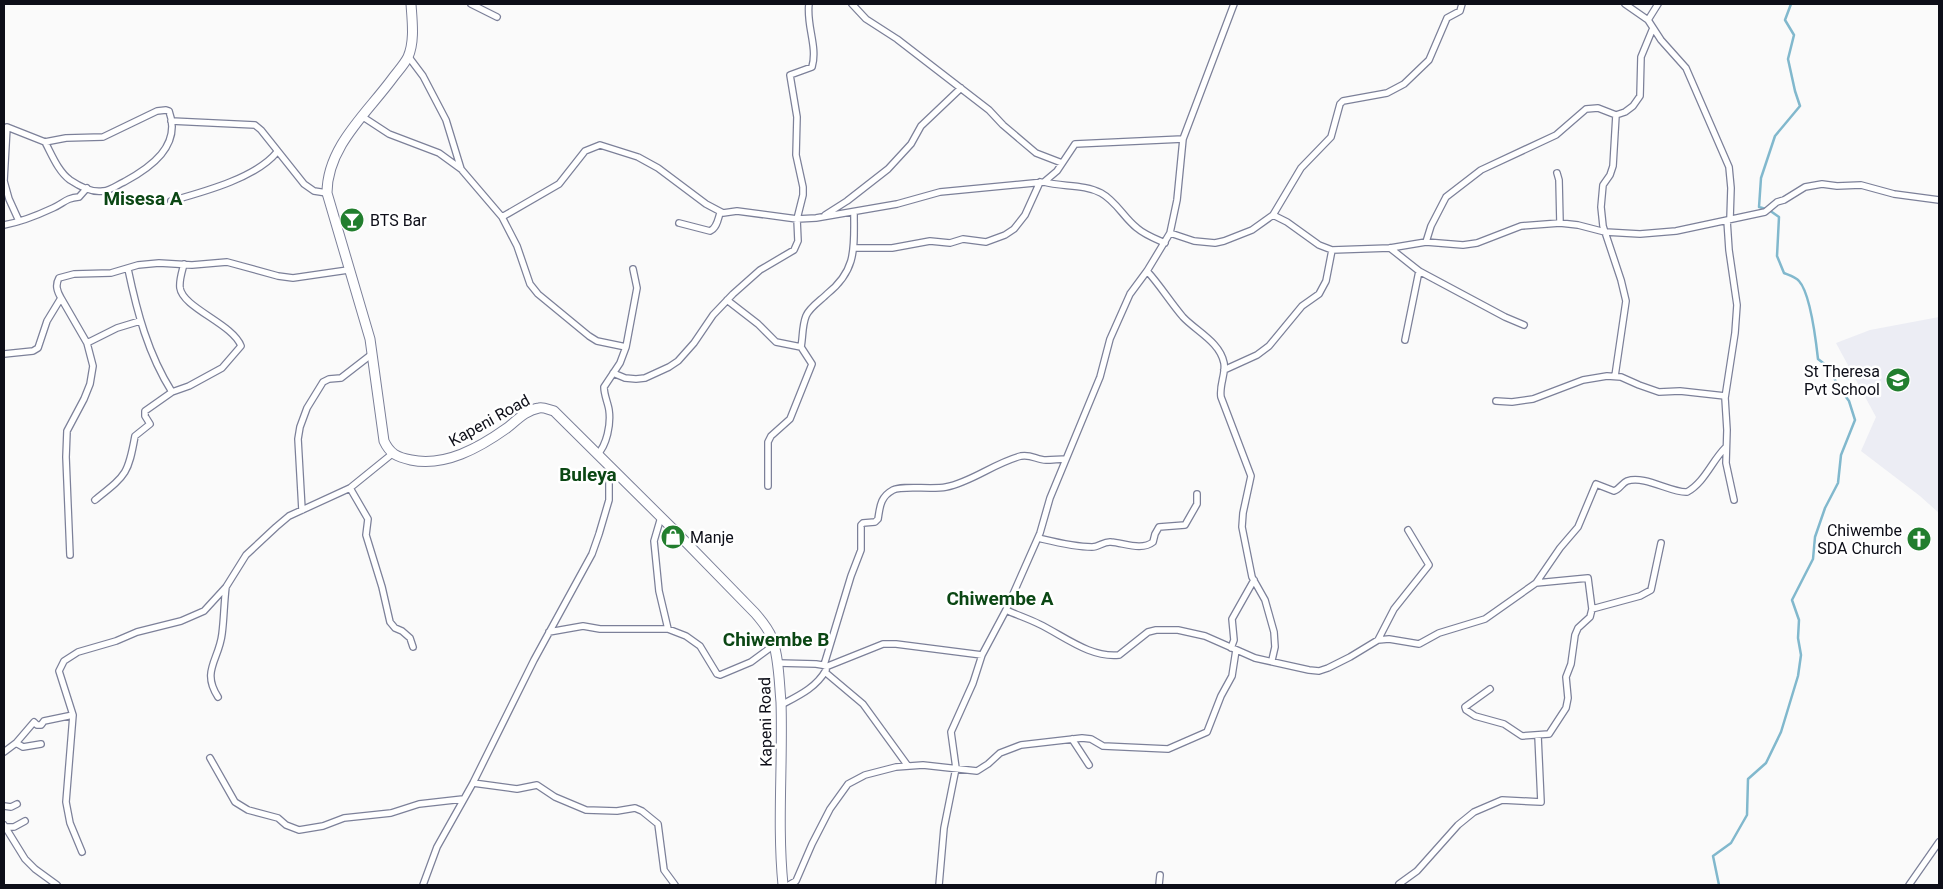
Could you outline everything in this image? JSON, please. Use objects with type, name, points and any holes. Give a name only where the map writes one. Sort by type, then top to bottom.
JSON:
[{"type":"main road","points":[[392,454],[384,441],[370,339],[326,193],[332,162],[408,56],[412,35],[411,4]]},
{"type":"main road","name":"Kapeni Road","points":[[392,454],[426,462],[452,458],[494,437],[530,412],[541,408],[554,411],[755,613],[766,626],[774,645],[778,663],[781,705],[780,832],[783,885]]},
{"type":"street","points":[[471,4],[496,17]]},
{"type":"street","points":[[613,373],[625,378],[644,378],[678,361],[713,315],[727,300],[760,270],[794,250],[798,242],[797,219],[803,187],[796,155],[797,117],[790,74],[812,67],[814,63],[813,43],[808,22],[809,4]]},
{"type":"street","points":[[852,4],[866,18],[897,39],[989,110],[1003,125],[1036,153],[1062,163]]},
{"type":"street","points":[[939,885],[944,828],[956,768],[952,732],[973,683],[982,655],[1006,610],[1038,538],[1066,458],[1100,377],[1114,330],[1130,294],[1147,271],[1170,232],[1177,200],[1183,139],[1234,4]]},
{"type":"street","points":[[1170,232],[1194,241],[1215,243],[1252,230],[1273,215],[1301,168],[1332,137],[1340,104],[1343,101],[1387,93],[1404,84],[1429,60],[1447,18],[1460,10],[1462,4]]},
{"type":"street","points":[[1625,4],[1648,20],[1662,42],[1684,65],[1729,167],[1731,184],[1728,220],[1737,312],[1725,396],[1727,430],[1725,448],[1726,467],[1734,500]]},
{"type":"street","points":[[1648,20],[1658,4]]},
{"type":"street","points":[[1426,242],[1431,226],[1446,197],[1480,170],[1556,135],[1586,109],[1598,108],[1616,115],[1627,112],[1639,97],[1641,57],[1654,28]]},
{"type":"street","points":[[408,56],[423,76],[446,120],[461,169]]},
{"type":"street","points":[[816,218],[847,201],[888,169],[911,144],[921,126],[961,88]]},
{"type":"street","points":[[19,221],[9,199],[4,181],[6,129],[8,127],[44,142],[66,138],[103,137],[162,110],[169,111],[171,134],[162,155],[155,162],[132,177],[108,190],[97,191],[70,180],[61,172],[44,142]]},
{"type":"street","points":[[1615,376],[1626,301],[1622,280],[1605,232],[1601,207],[1602,188],[1613,166],[1616,115]]},
{"type":"street","points":[[363,117],[389,134],[438,153],[461,169],[502,217],[517,246],[530,284],[538,294],[589,336],[597,340],[626,347]]},
{"type":"street","points":[[171,121],[254,125],[262,130],[310,189],[326,193]]},
{"type":"street","points":[[854,248],[886,248],[930,242],[950,243],[963,239],[986,242],[1005,235],[1014,228],[1025,215],[1042,182],[1052,177],[1073,145],[1078,143],[1183,139]]},
{"type":"street","points":[[502,217],[559,184],[585,151],[600,145],[632,155],[658,168],[720,212],[757,213],[797,219],[816,218],[897,204],[940,192],[1042,182],[1094,190],[1102,193],[1137,228],[1165,243]]},
{"type":"street","points":[[171,201],[203,193],[242,176],[270,160],[278,152]]},
{"type":"street","points":[[1557,174],[1559,180],[1560,223]]},
{"type":"street","points":[[1273,215],[1287,222],[1319,245],[1332,250],[1390,248],[1426,242],[1477,243],[1521,226],[1560,223],[1578,225],[1605,232],[1654,234],[1765,212],[1777,202],[1784,200],[1807,186],[1822,184],[1837,186],[1861,184],[1894,194],[1939,200]]},
{"type":"street","points":[[4,225],[56,207],[68,199],[79,197],[87,188]]},
{"type":"street","points":[[679,223],[710,231],[714,229],[720,212]]},
{"type":"street","points":[[768,486],[768,442],[771,436],[790,419],[811,369],[811,362],[801,347],[806,314],[836,287],[846,275],[852,263],[854,212]]},
{"type":"street","points":[[1390,248],[1419,271],[1524,325]]},
{"type":"street","points":[[1224,370],[1257,355],[1269,346],[1302,306],[1319,294],[1326,281],[1332,250]]},
{"type":"street","points":[[70,555],[67,431],[90,384],[93,366],[88,343],[56,287],[60,276],[111,273],[146,264],[227,262],[278,276],[293,278],[348,270]]},
{"type":"street","points":[[95,500],[122,478],[130,465],[136,436],[150,424],[144,416],[145,411],[172,392],[189,386],[222,368],[242,345],[228,330],[182,293],[180,285],[184,264]]},
{"type":"street","points":[[128,269],[134,302],[140,321],[159,370],[172,392]]},
{"type":"street","points":[[597,455],[603,449],[609,419],[609,409],[604,387],[620,363],[626,347],[637,288],[633,269]]},
{"type":"street","points":[[1147,271],[1164,290],[1184,318],[1216,347],[1223,359],[1224,370],[1220,389],[1221,397],[1251,476],[1242,527],[1254,580],[1265,600],[1274,632],[1275,647],[1272,660]]},
{"type":"street","points":[[1405,340],[1419,271]]},
{"type":"street","points":[[4,354],[38,348],[47,321],[61,298]]},
{"type":"street","points":[[727,300],[758,324],[776,342],[801,347]]},
{"type":"street","points":[[88,343],[117,328],[140,321]]},
{"type":"street","points":[[302,510],[298,439],[302,418],[323,382],[329,379],[341,378],[372,354]]},
{"type":"street","points":[[1496,401],[1512,402],[1533,399],[1588,378],[1615,376],[1659,392],[1680,390],[1725,396]]},
{"type":"street","points":[[1006,610],[1038,623],[1082,647],[1098,653],[1119,655],[1142,635],[1156,630],[1167,630],[1199,634],[1255,658],[1272,660],[1309,670],[1328,668],[1378,640],[1389,639],[1419,644],[1439,633],[1488,618],[1536,583],[1560,548],[1578,527],[1596,484],[1614,491],[1628,481],[1637,481],[1665,485],[1687,492],[1696,486],[1717,456],[1725,448]]},
{"type":"street","points":[[82,852],[70,823],[66,802],[73,715],[60,666],[66,659],[78,652],[116,642],[137,632],[181,621],[199,614],[210,606],[226,587],[255,544],[289,516],[350,488],[392,454]]},
{"type":"street","points":[[781,705],[807,691],[820,679],[825,668],[852,570],[861,550],[861,525],[863,523],[876,522],[880,503],[886,494],[902,488],[927,489],[957,484],[1020,456],[1031,455],[1044,460],[1066,458]]},
{"type":"street","points":[[423,885],[437,846],[473,783],[492,740],[588,562],[609,500],[609,466]]},
{"type":"street","points":[[350,488],[368,519],[366,535],[382,587],[390,622],[395,628],[402,630],[410,638],[413,647]]},
{"type":"street","points":[[1038,538],[1093,547],[1109,542],[1132,546],[1149,544],[1153,542],[1159,527],[1185,525],[1197,504],[1197,494]]},
{"type":"street","points":[[661,517],[656,534],[655,547],[659,591],[668,629]]},
{"type":"street","points":[[1378,640],[1394,609],[1429,565],[1408,530]]},
{"type":"street","points":[[1592,609],[1640,596],[1651,590],[1661,543]]},
{"type":"street","points":[[1490,689],[1465,707],[1466,710],[1475,716],[1504,724],[1522,736],[1549,734],[1566,708],[1568,698],[1566,677],[1571,664],[1575,635],[1578,628],[1590,618],[1592,609],[1588,578],[1536,583]]},
{"type":"street","points":[[789,885],[796,881],[830,809],[848,784],[865,774],[896,767],[923,765],[977,771],[1000,754],[1021,745],[1072,739],[1086,738],[1103,746],[1168,749],[1204,736],[1221,696],[1232,676],[1234,640],[1232,619],[1254,580]]},
{"type":"street","points":[[218,697],[212,689],[210,676],[212,664],[222,636],[226,587]]},
{"type":"street","points":[[549,632],[583,626],[600,629],[668,629],[686,636],[700,646],[717,674],[720,675],[751,662],[774,645]]},
{"type":"street","points":[[778,663],[825,668],[883,644],[982,655]]},
{"type":"street","points":[[825,668],[863,704],[908,766]]},
{"type":"street","points":[[4,752],[16,743],[34,722],[37,725],[41,725],[44,721],[73,715]]},
{"type":"street","points":[[1399,884],[1417,871],[1458,825],[1474,812],[1502,800],[1541,802],[1538,736]]},
{"type":"street","points":[[1072,739],[1090,765]]},
{"type":"street","points":[[16,743],[23,747],[41,744]]},
{"type":"street","points":[[210,758],[234,802],[248,810],[278,818],[286,825],[298,830],[323,826],[344,818],[391,813],[420,804],[463,799]]},
{"type":"street","points":[[473,783],[516,789],[537,784],[555,797],[586,810],[608,811],[635,808],[640,810],[658,824],[664,870],[675,885]]},
{"type":"street","points":[[4,806],[11,807],[17,804]]},
{"type":"street","points":[[5,826],[14,827],[25,821]]},
{"type":"street","points":[[5,826],[25,859],[57,885]]},
{"type":"street","points":[[1909,885],[1939,842]]},
{"type":"street","points":[[1159,885],[1160,875]]},
{"type":"shaded area","name":"St Theresa Pvt School","points":[[1939,317],[1939,513],[1861,451],[1876,417],[1836,343],[1870,330]]},
{"type":"waterway","points":[[1719,885],[1713,856],[1731,843],[1747,815],[1748,779],[1766,763],[1781,732],[1798,676],[1801,655],[1798,638],[1799,620],[1792,600],[1813,559],[1815,537],[1825,508],[1838,483],[1841,455],[1855,420],[1849,401],[1837,385],[1831,369],[1818,359],[1812,318],[1803,287],[1796,278],[1784,273],[1777,256],[1779,217],[1769,210],[1759,207],[1761,178],[1775,136],[1800,106],[1788,59],[1794,35],[1785,20],[1791,4]]},
{"type":"place","name":"BTS Bar","points":[[352,220]]},
{"type":"place","name":"St Theresa Pvt School","points":[[1898,380]]},
{"type":"place","name":"Manje","points":[[673,537]]},
{"type":"place","name":"Chiwembe SDA Church","points":[[1919,539]]},
{"type":"district","name":"Misesa A","points":[[143,198]]},
{"type":"district","name":"Buleya","points":[[588,474]]},
{"type":"district","name":"Chiwembe A","points":[[1000,598]]},
{"type":"district","name":"Chiwembe B","points":[[776,639]]}]
